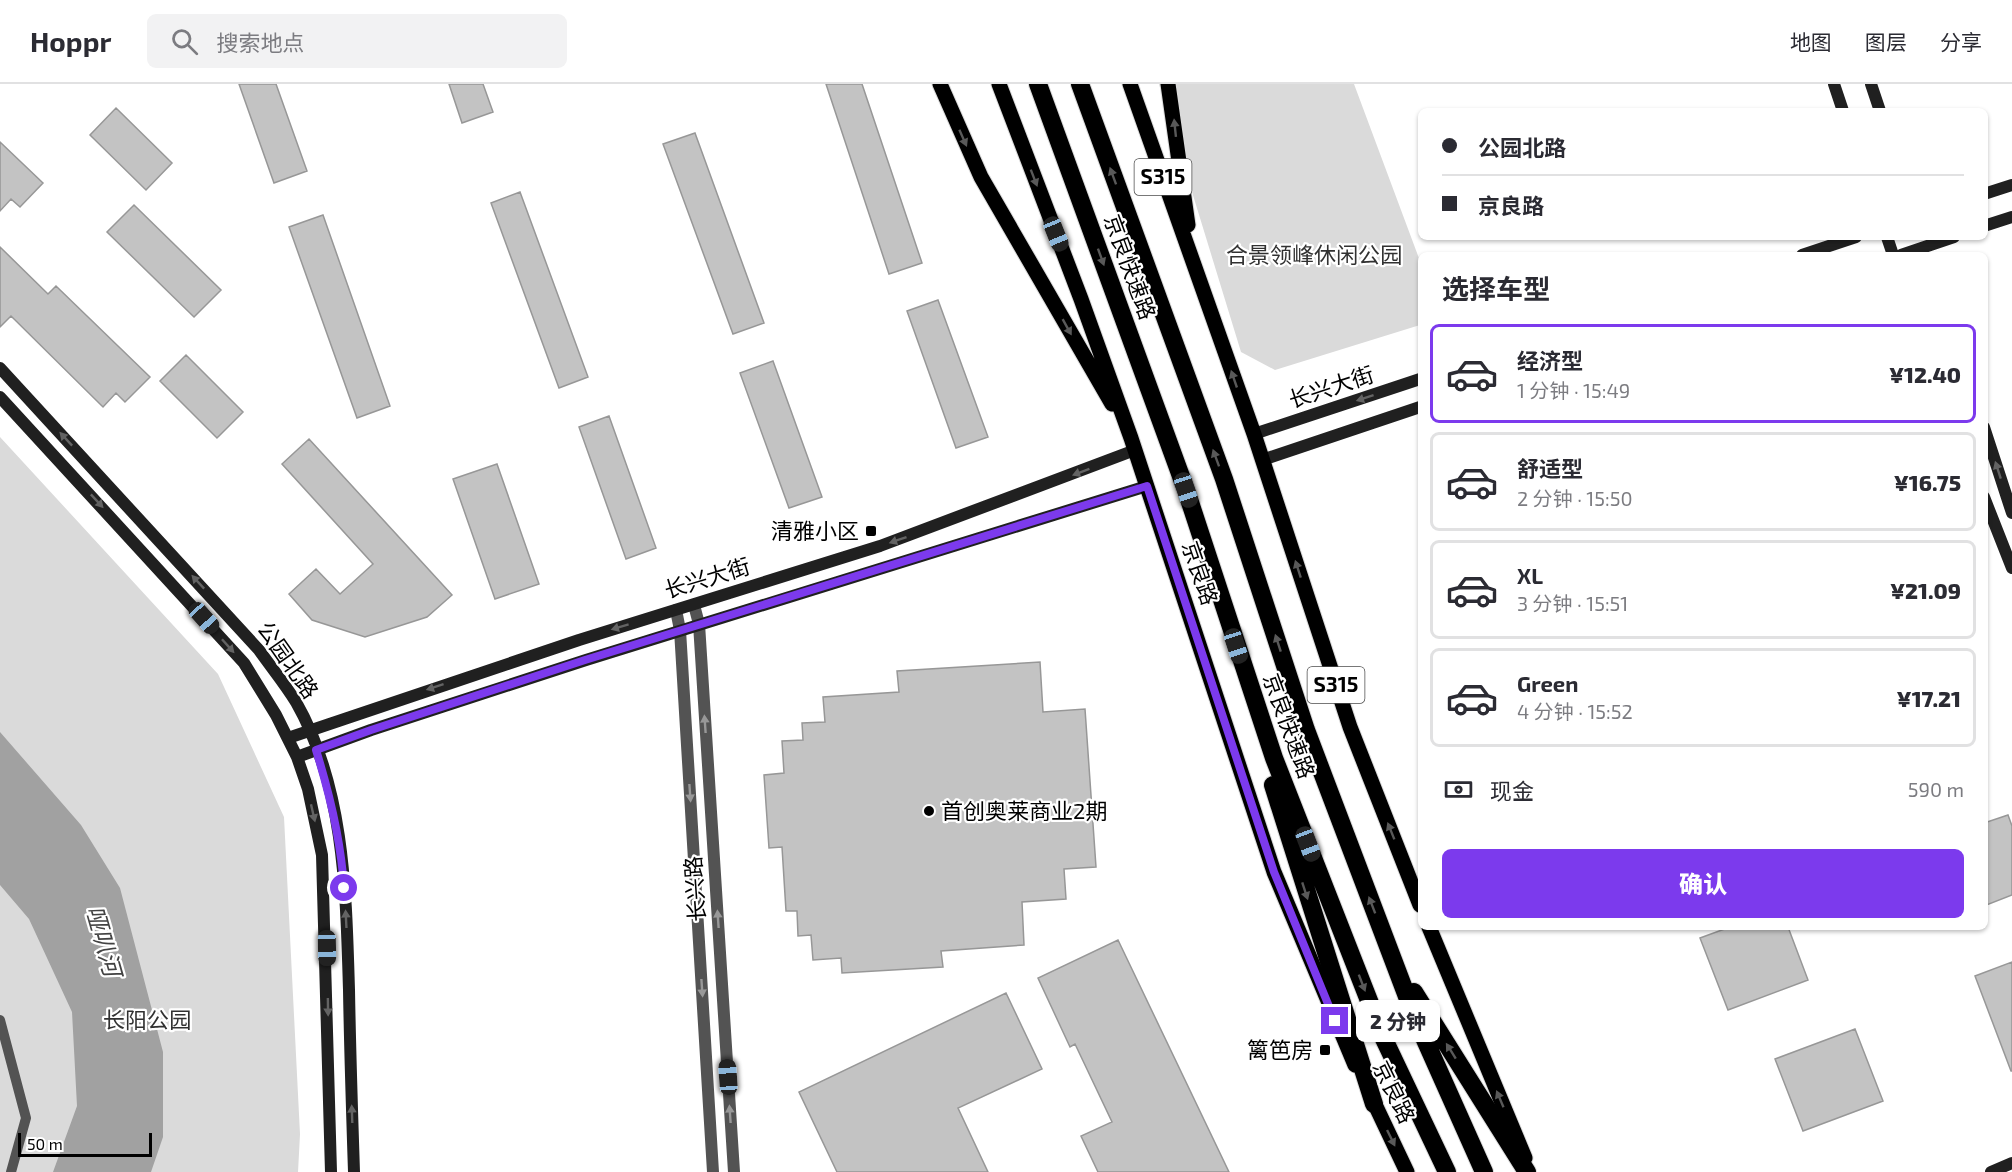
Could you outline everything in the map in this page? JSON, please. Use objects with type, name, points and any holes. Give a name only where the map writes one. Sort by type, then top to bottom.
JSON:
[{"type":"highway","name":"京良快速路","points":[[1038,84],[1186,490],[1257,713],[1383,1039],[1447,1172]]},
{"type":"highway","name":"京良快速路","points":[[1080,84],[1224,479],[1306,730],[1414,1015],[1485,1172]]},
{"type":"highway","points":[[1257,713],[1268,768],[1292,849],[1374,1104]]},
{"type":"highway","points":[[1393,960],[1527,1172]]},
{"type":"main road","points":[[940,84],[981,177],[1133,444]]},
{"type":"main road","name":"京良路","points":[[999,84],[1081,299],[1133,444],[1274,872],[1344,1042],[1407,1172]]},
{"type":"main road","name":"S315","points":[[1130,84],[1254,434],[1350,727],[1418,900]]},
{"type":"main road","points":[[1168,84],[1182,192],[1196,269]]},
{"type":"main road","points":[[1430,930],[1531,1172]]},
{"type":"street","points":[[1834,84],[1843,108]]},
{"type":"street","points":[[1871,84],[1879,108]]},
{"type":"street","points":[[1988,193],[2012,185]]},
{"type":"street","points":[[1988,225],[2012,217]]},
{"type":"street","points":[[1811,252],[1847,240]]},
{"type":"street","points":[[1909,252],[1945,240]]},
{"type":"street","name":"公园北路","points":[[0,368],[259,650],[296,702],[308,729],[327,784],[342,851],[354,1172]]},
{"type":"street","name":"长兴大街","points":[[1254,434],[1418,380]]},
{"type":"street","name":"公园北路","points":[[0,397],[244,663],[297,757],[308,789],[322,855],[332,1172]]},
{"type":"street","points":[[1262,460],[1418,408]]},
{"type":"street","points":[[1988,440],[2012,513]]},
{"type":"street","name":"长兴大街","points":[[288,738],[308,729],[579,640],[932,528],[1133,444]]},
{"type":"street","name":"长兴大街","points":[[297,757],[371,730],[680,630],[1147,486]]},
{"type":"street","points":[[1988,507],[2012,568]]},
{"type":"street","name":"长兴路","points":[[694,605],[699,624],[734,1172]]},
{"type":"street","name":"长兴路","points":[[676,610],[680,630],[713,1172]]},
{"type":"street","points":[[1991,1172],[2012,1163]]},
{"type":"lane","points":[[0,1020],[26,1118],[10,1172]]},
{"type":"green space","name":"合景领峰休闲公园","points":[[1159,84],[1354,84],[1418,256],[1418,326],[1275,370],[1241,352]]},
{"type":"green space","name":"长阳公园","points":[[0,437],[218,674],[284,817],[300,1134],[298,1172],[0,1172]]},
{"type":"water","name":"哑叭河","points":[[0,732],[81,825],[120,888],[163,1052],[163,1137],[151,1172],[53,1172],[77,1106],[72,1012],[29,919],[0,885]]},
{"type":"building","points":[[239,84],[276,84],[307,171],[274,183]]},
{"type":"building","points":[[449,84],[483,84],[493,112],[462,123]]},
{"type":"building","points":[[826,84],[862,84],[922,263],[889,274]]},
{"type":"building","points":[[116,108],[172,163],[146,190],[90,135]]},
{"type":"building","points":[[695,133],[764,323],[733,334],[663,144]]},
{"type":"building","points":[[0,142],[43,183],[20,207],[11,199],[0,211]]},
{"type":"building","points":[[520,192],[588,377],[559,388],[491,203]]},
{"type":"building","points":[[134,205],[221,290],[194,317],[107,232]]},
{"type":"building","points":[[323,215],[390,406],[357,418],[289,227]]},
{"type":"building","points":[[0,247],[48,294],[56,286],[150,377],[125,402],[116,393],[103,407],[11,316],[0,327]]},
{"type":"building","points":[[938,300],[988,437],[956,448],[907,311]]},
{"type":"building","points":[[186,355],[243,412],[217,438],[160,381]]},
{"type":"building","points":[[773,361],[822,497],[789,508],[740,373]]},
{"type":"building","points":[[609,416],[656,548],[626,559],[579,427]]},
{"type":"building","points":[[309,439],[452,595],[427,617],[365,637],[312,620],[289,594],[316,569],[340,594],[373,564],[282,464]]},
{"type":"building","points":[[497,464],[539,584],[495,599],[453,479]]},
{"type":"building","name":"首创奥莱商业2期","points":[[1040,662],[1043,712],[1085,709],[1096,867],[1064,869],[1066,899],[1022,902],[1024,945],[941,951],[943,967],[842,973],[841,958],[813,960],[811,935],[798,936],[797,911],[786,911],[782,847],[769,848],[764,775],[784,773],[782,741],[803,740],[802,723],[825,722],[823,697],[899,692],[897,671]]},
{"type":"building","points":[[2008,815],[2012,826],[2012,895],[1988,904],[1988,822]]},
{"type":"building","points":[[1722,930],[1789,930],[1808,980],[1728,1010],[1700,938]]},
{"type":"building","points":[[1118,940],[1229,1172],[1098,1172],[1081,1136],[1112,1122],[1075,1044],[1070,1047],[1038,978]]},
{"type":"building","points":[[2012,962],[2012,1071],[2011,1071],[1975,976]]},
{"type":"building","points":[[1006,993],[1042,1069],[958,1108],[988,1172],[837,1172],[799,1092]]},
{"type":"building","points":[[1855,1029],[1883,1101],[1803,1131],[1775,1059]]},
{"type":"place","name":"清雅小区","points":[[871,531]]},
{"type":"place","name":"首创奥莱商业2期","points":[[929,811]]},
{"type":"place","name":"篱笆房","points":[[1325,1050]]},
{"type":"route","points":[[344,888],[342,851],[327,784],[316,750],[585,660],[1147,486],[1227,723],[1274,872],[1335,1021]]}]
